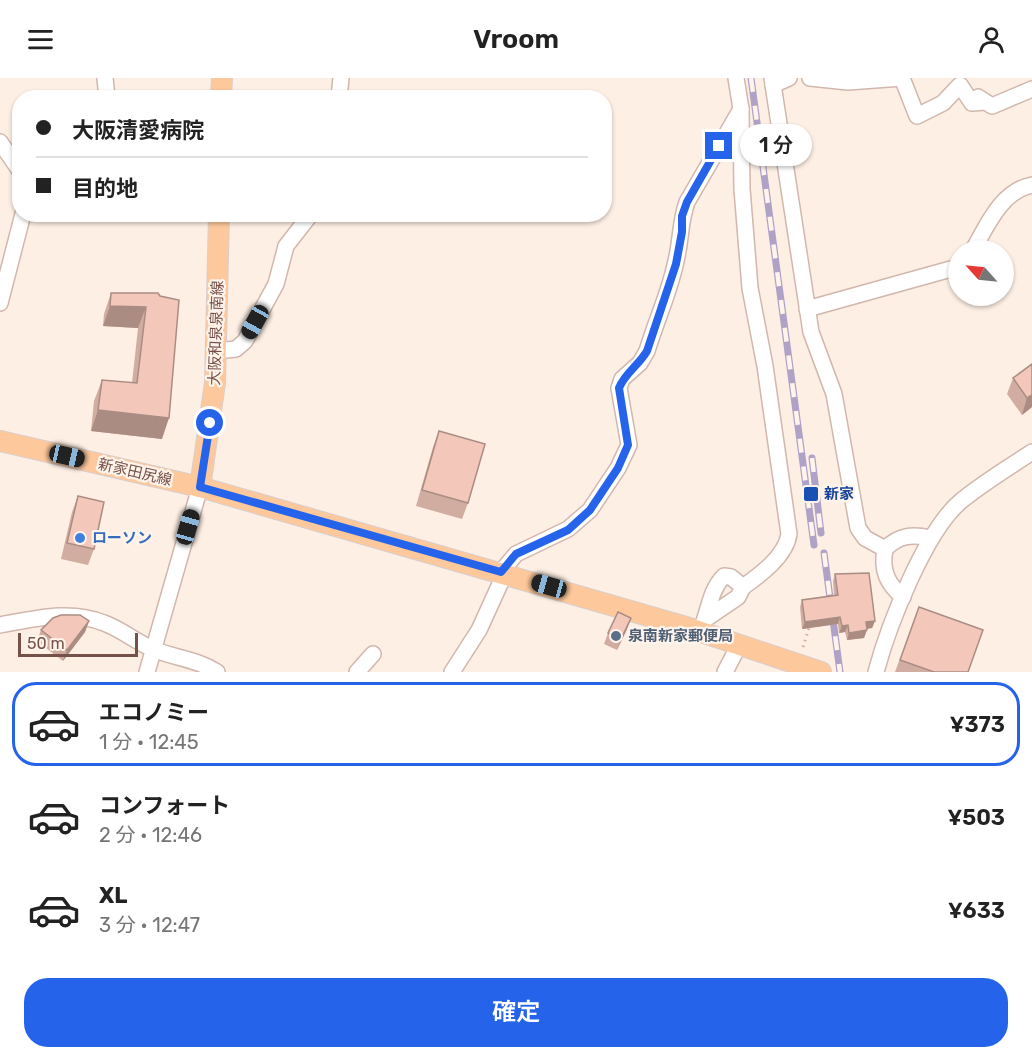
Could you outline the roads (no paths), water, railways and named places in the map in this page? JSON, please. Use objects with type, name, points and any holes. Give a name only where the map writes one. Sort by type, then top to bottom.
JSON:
[{"type":"main road","name":"大阪和泉泉南線","points":[[200,487],[212,413],[219,222]]},
{"type":"main road","name":"新家田尻線","points":[[0,441],[200,487]]},
{"type":"main road","points":[[200,487],[503,573],[704,625],[739,645],[821,672]]},
{"type":"street","points":[[704,625],[738,597],[743,587],[782,552],[788,544],[789,534],[765,366],[750,288],[742,189],[741,109],[736,78]]},
{"type":"street","points":[[789,78],[773,81],[811,332],[834,393],[858,528],[866,538],[885,549]]},
{"type":"street","points":[[810,78],[848,82],[902,78],[917,116],[943,103],[960,85],[972,103],[986,102]]},
{"type":"street","points":[[968,78],[976,96],[992,106],[1032,89]]},
{"type":"street","points":[[452,672],[480,630],[503,573],[516,554],[568,530],[590,510],[618,468],[628,445],[619,388],[622,379],[640,363],[647,351],[676,264],[682,232],[682,216],[687,202],[741,109]]},
{"type":"street","points":[[0,142],[12,159]]},
{"type":"street","points":[[979,240],[997,209],[1010,195],[1032,185]]},
{"type":"street","points":[[0,303],[21,222]]},
{"type":"street","points":[[216,351],[236,349],[245,341],[276,284],[286,246],[305,222]]},
{"type":"street","points":[[807,309],[948,270]]},
{"type":"street","points":[[876,672],[903,597],[931,538],[959,502],[1032,452]]},
{"type":"street","points":[[147,672],[200,487]]},
{"type":"street","points":[[885,549],[903,536],[931,538]]},
{"type":"street","points":[[885,549],[885,574],[891,587],[903,597]]},
{"type":"street","points":[[704,625],[706,609],[724,576],[731,577],[743,587]]},
{"type":"street","points":[[0,626],[53,616],[80,616],[104,622],[154,649],[204,663],[217,672]]},
{"type":"street","points":[[725,672],[739,645]]},
{"type":"street","points":[[357,672],[373,654]]},
{"type":"railway","points":[[751,78],[814,545]]},
{"type":"railway","points":[[812,458],[821,533]]},
{"type":"railway","points":[[824,553],[840,672]]},
{"type":"place","name":"新家","points":[[811,494]]},
{"type":"place","name":"ローソン","points":[[80,538]]},
{"type":"place","name":"泉南新家郵便局","points":[[616,636]]}]
